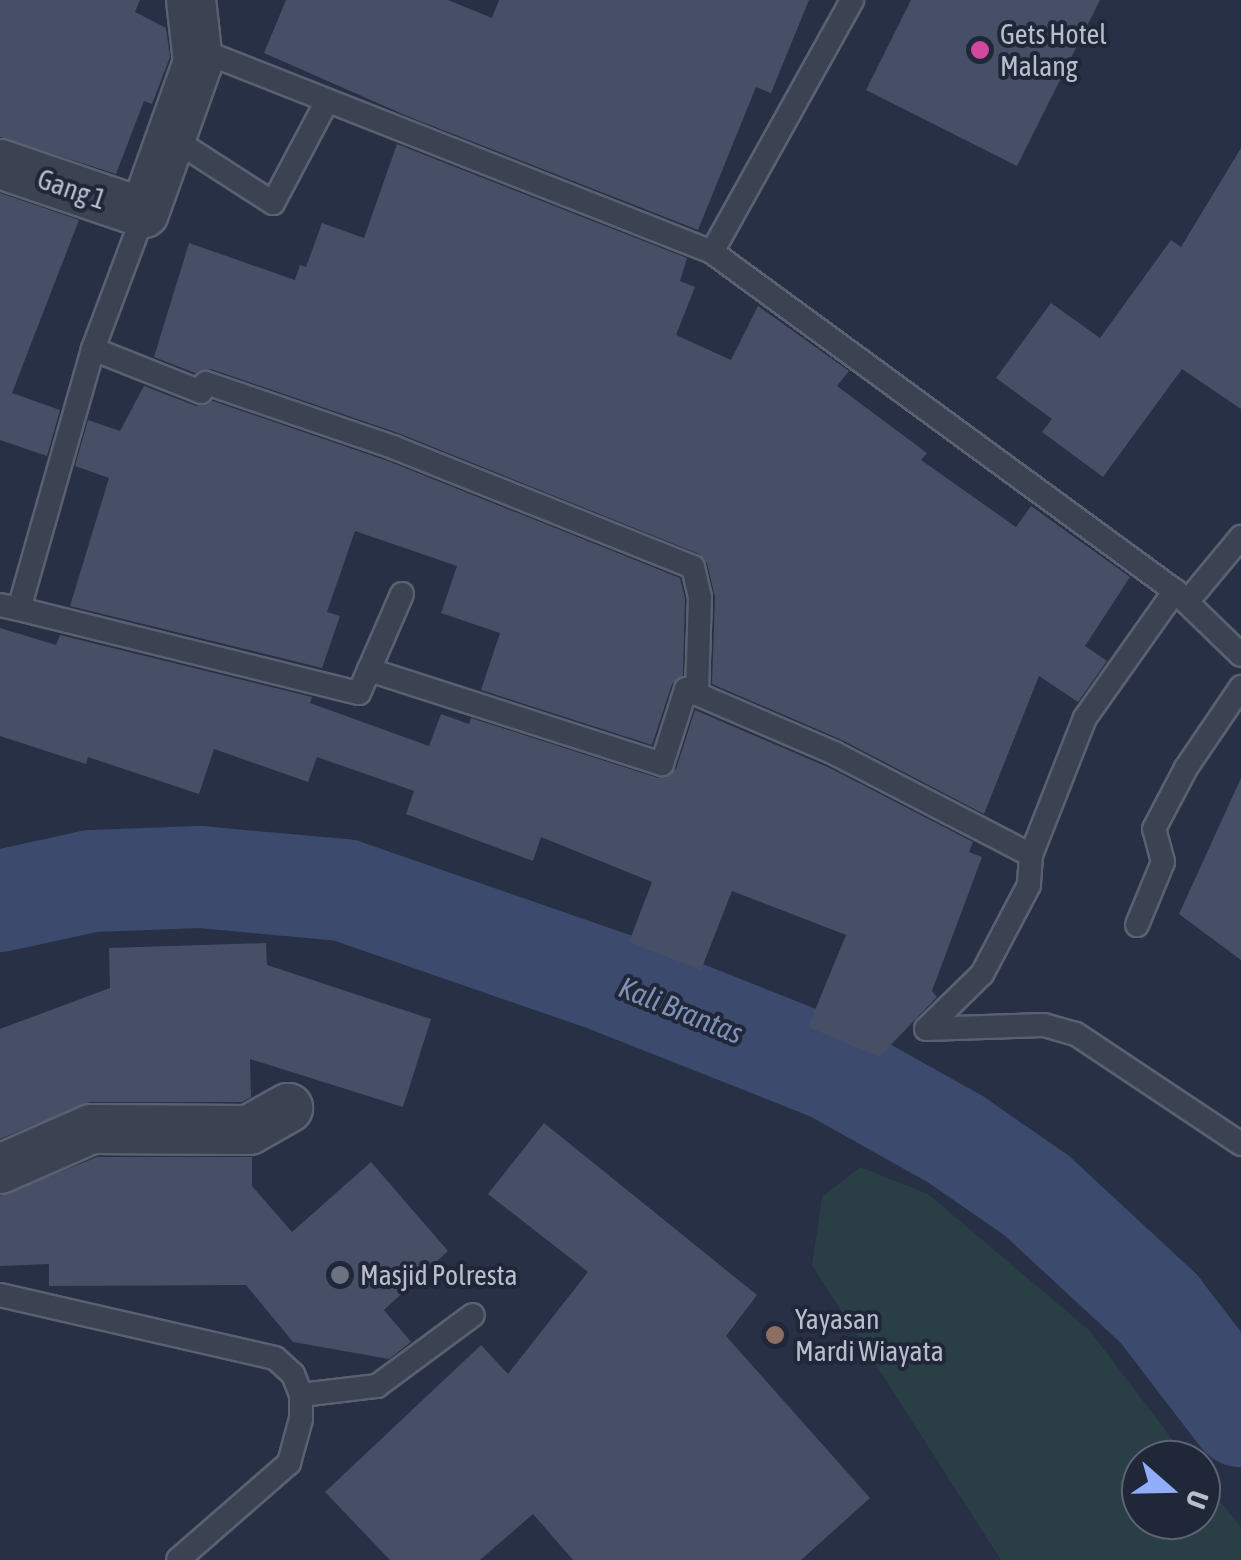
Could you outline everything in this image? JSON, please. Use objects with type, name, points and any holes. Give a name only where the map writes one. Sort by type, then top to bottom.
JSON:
[{"type":"street","points":[[144,213],[198,62],[191,0]]},
{"type":"street","name":"Gang 1","points":[[0,164],[144,213]]},
{"type":"street","points":[[0,1169],[90,1129],[249,1130],[288,1108]]},
{"type":"lane","points":[[712,252],[852,0]]},
{"type":"lane","points":[[197,48],[712,252],[1181,597],[1241,655]]},
{"type":"lane","points":[[172,138],[273,203],[328,101]]},
{"type":"lane","points":[[144,213],[93,348],[9,607],[359,693],[402,594]]},
{"type":"lane","points":[[93,348],[202,392],[206,382],[393,447],[694,567],[700,596],[697,694]]},
{"type":"lane","points":[[1240,1144],[1076,1034],[1044,1024],[926,1029],[982,974],[1030,886],[1030,855],[1086,718],[1181,597],[1241,538]]},
{"type":"lane","points":[[368,670],[662,764],[686,689],[836,754],[1030,855]]},
{"type":"lane","points":[[1137,925],[1163,862],[1154,829],[1186,768],[1241,687]]},
{"type":"lane","points":[[0,1295],[274,1358],[293,1374],[302,1395],[301,1419],[289,1462],[178,1560]]},
{"type":"lane","points":[[302,1395],[377,1386],[472,1315]]},
{"type":"green space","points":[[860,1167],[928,1194],[1090,1331],[1173,1440],[1121,1440],[1121,1540],[1221,1540],[1221,1502],[1241,1527],[1241,1560],[1001,1560],[812,1265],[822,1197]]},
{"type":"building","points":[[0,0],[140,0],[135,12],[166,28],[170,57],[152,104],[144,101],[116,174],[0,137]]},
{"type":"building","points":[[286,0],[448,0],[492,18],[499,0],[809,0],[771,93],[756,87],[698,230],[407,116],[264,53]]},
{"type":"building","name":"Gets Hotel Malang","points":[[911,0],[1100,0],[1017,166],[866,90]]},
{"type":"building","points":[[397,144],[687,258],[680,281],[695,287],[676,335],[731,360],[758,306],[849,371],[837,386],[927,453],[921,460],[1016,527],[1031,506],[1130,577],[1085,646],[1107,661],[1078,702],[1039,676],[984,814],[842,740],[712,684],[715,597],[707,563],[699,554],[398,433],[211,369],[195,373],[154,357],[189,243],[295,280],[300,265],[306,267],[322,223],[364,238]]},
{"type":"building","points":[[1241,148],[1241,409],[1182,369],[1103,477],[1042,432],[1052,419],[996,378],[1051,303],[1100,338],[1171,240],[1181,247]]},
{"type":"building","points":[[0,193],[79,220],[12,393],[60,410],[47,456],[0,440]]},
{"type":"building","points":[[144,386],[196,406],[213,401],[388,461],[680,578],[685,598],[683,675],[672,684],[652,745],[481,690],[500,633],[441,613],[457,566],[355,531],[327,612],[340,616],[322,668],[70,606],[109,478],[75,466],[88,420],[120,431]]},
{"type":"building","points":[[0,628],[56,645],[60,635],[312,697],[310,703],[429,746],[441,714],[469,724],[471,718],[658,778],[676,769],[695,710],[830,768],[973,842],[969,852],[982,857],[932,991],[937,997],[879,1057],[808,1027],[846,935],[732,891],[701,970],[629,942],[652,882],[541,837],[533,861],[406,814],[414,791],[317,757],[308,782],[214,749],[199,794],[88,757],[86,764],[0,736]]},
{"type":"building","points":[[1241,778],[1241,960],[1179,914]]},
{"type":"building","points":[[266,943],[267,965],[431,1019],[403,1107],[250,1059],[251,1097],[242,1102],[90,1102],[0,1139],[0,1029],[110,988],[109,948]]},
{"type":"building","points":[[544,1123],[757,1295],[726,1336],[870,1498],[801,1560],[573,1560],[533,1514],[480,1560],[390,1560],[325,1492],[481,1345],[508,1374],[588,1272],[488,1194]]},
{"type":"building","points":[[97,1157],[252,1157],[252,1186],[292,1232],[371,1162],[448,1251],[384,1310],[411,1342],[389,1359],[293,1342],[246,1285],[49,1286],[49,1264],[0,1266],[0,1196]]},
{"type":"waterway","name":"Kali Brantas","points":[[0,901],[92,881],[200,877],[344,890],[612,983],[832,1070],[955,1139],[1036,1195],[1159,1309],[1241,1416]]},
{"type":"place","name":"Gets Hotel Malang","points":[[980,50]]},
{"type":"place","name":"Masjid Polresta","points":[[340,1275]]},
{"type":"place","name":"Yayasan Mardi Wiayata","points":[[775,1335]]}]
